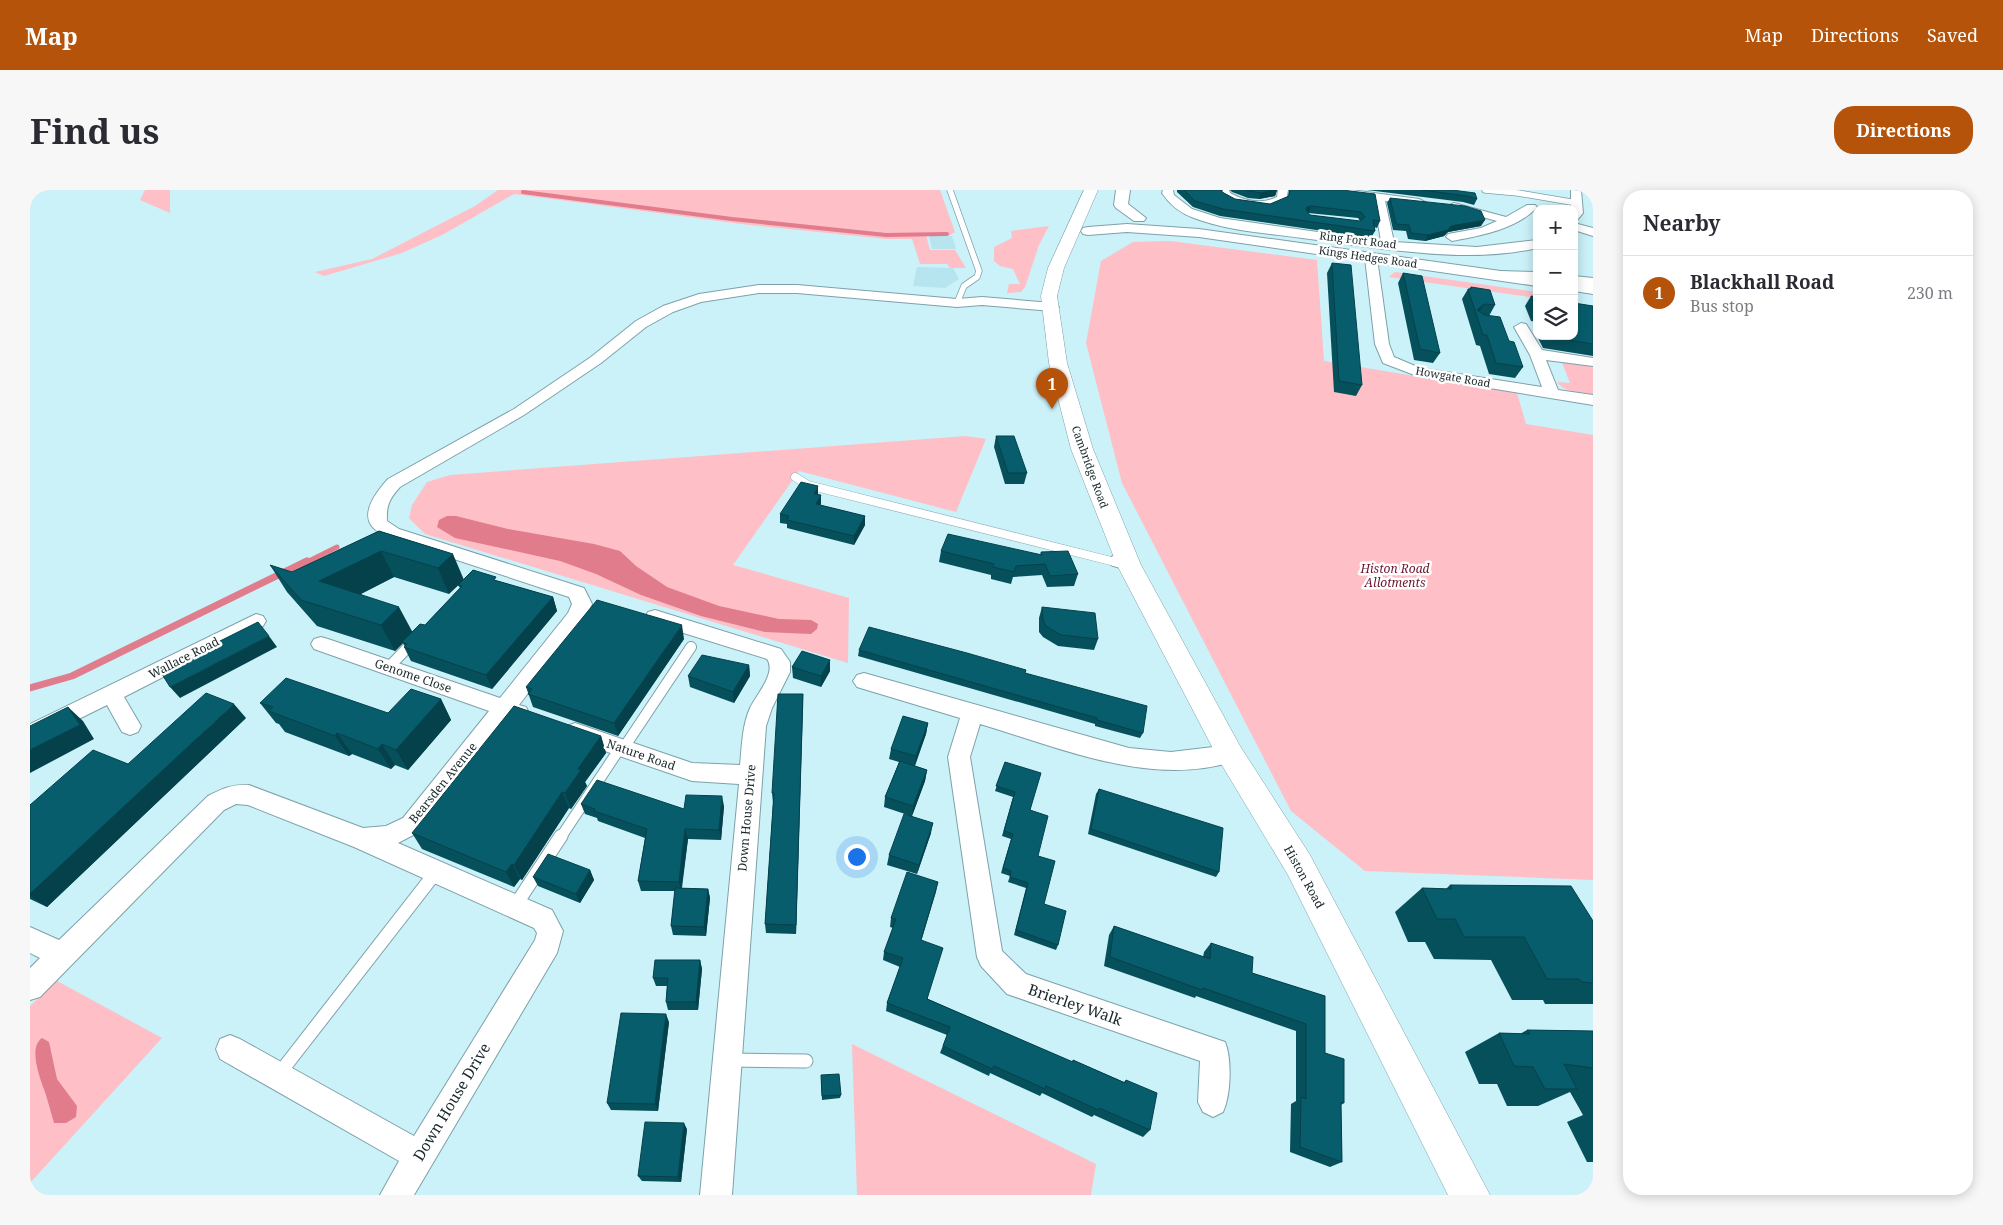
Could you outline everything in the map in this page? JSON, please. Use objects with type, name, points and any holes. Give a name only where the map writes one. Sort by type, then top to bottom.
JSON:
[{"type":"main road","name":"Cambridge Road","points":[[1100,192],[1089,213],[1072,229],[1056,268],[1049,296],[1058,363],[1076,430],[1100,496],[1129,565]]},
{"type":"main road","name":"Cambridge Road","points":[[1052,312],[1062,298],[1088,231],[1089,213]]},
{"type":"main road","name":"Histon Road","points":[[1129,565],[1230,754],[1300,865],[1470,1195]]},
{"type":"street","points":[[1123,190],[1121,205],[1139,218]]},
{"type":"street","name":"Ring Fort Road","points":[[1168,190],[1167,193],[1172,200],[1182,208],[1198,216],[1222,222],[1388,244],[1463,250],[1485,250],[1533,244]]},
{"type":"street","points":[[1224,190],[1225,195],[1238,202],[1268,206],[1282,199],[1283,190]]},
{"type":"street","points":[[1324,190],[1463,207],[1508,221]]},
{"type":"street","points":[[1576,190],[1577,203]]},
{"type":"street","points":[[1379,197],[1379,225],[1388,244]]},
{"type":"street","points":[[1452,237],[1484,231],[1508,221],[1531,207]]},
{"type":"street","name":"Kings Hedges Road","points":[[1089,213],[1139,218],[1199,233]]},
{"type":"street","name":"Kings Hedges Road","points":[[1089,213],[1127,228]]},
{"type":"street","points":[[1578,227],[1593,232]]},
{"type":"street","name":"Kings Hedges Road","points":[[1088,231],[1127,228],[1199,233],[1533,280]]},
{"type":"street","name":"Howgate Road","points":[[1370,258],[1382,344],[1388,360],[1417,372],[1593,400]]},
{"type":"street","points":[[1498,275],[1533,276]]},
{"type":"street","points":[[1578,280],[1593,282]]},
{"type":"street","points":[[1578,287],[1593,289]]},
{"type":"street","points":[[605,602],[393,534],[378,523],[377,505],[380,498],[394,483],[519,412],[596,360],[641,324],[668,309],[699,298],[759,289],[797,289],[957,303],[982,311],[1052,312]]},
{"type":"street","points":[[1504,324],[1533,328]]},
{"type":"street","points":[[1521,326],[1530,345],[1537,354],[1552,393]]},
{"type":"street","points":[[1537,354],[1593,362]]},
{"type":"street","name":"Bearsden Avenue","points":[[30,988],[216,803],[234,794],[249,795],[363,839],[388,836],[411,825],[577,616],[582,604],[577,593]]},
{"type":"street","name":"Down House Drive","points":[[633,611],[774,654],[780,662],[780,672],[761,708],[755,726],[716,1195]]},
{"type":"street","name":"Wallace Road","points":[[30,734],[256,621]]},
{"type":"street","name":"Genome Close","points":[[321,644],[505,708]]},
{"type":"street","points":[[864,681],[1113,754],[1146,761],[1194,761],[1230,754]]},
{"type":"street","points":[[111,694],[130,726]]},
{"type":"street","name":"Nature Road","points":[[505,708],[692,772],[751,775]]},
{"type":"street","name":"Brierley Walk","points":[[972,714],[959,757],[990,957],[1017,986],[1215,1052],[1213,1102]]},
{"type":"street","name":"Down House Drive","points":[[363,839],[543,919],[550,931],[548,944],[396,1195]]},
{"type":"street","points":[[30,939],[62,956]]},
{"type":"street","points":[[230,1049],[418,1156]]},
{"type":"lane","points":[[950,190],[979,271],[977,277],[964,286],[957,303]]},
{"type":"lane","points":[[1485,190],[1517,192],[1577,203]]},
{"type":"lane","points":[[795,477],[808,485],[1129,565]]},
{"type":"lane","points":[[388,668],[420,634]]},
{"type":"lane","points":[[515,906],[691,647]]},
{"type":"lane","points":[[278,1075],[436,872]]},
{"type":"lane","points":[[727,1060],[806,1061]]},
{"type":"shaded area","points":[[929,236],[952,236],[956,249],[932,249]]},
{"type":"shaded area","points":[[917,267],[953,268],[959,279],[945,288],[913,286]]},
{"type":"shaded area","points":[[447,516],[456,516],[508,529],[594,544],[620,551],[636,566],[667,587],[719,606],[779,619],[811,620],[818,624],[817,629],[811,634],[765,632],[701,616],[641,595],[596,574],[560,561],[455,538],[437,527],[439,520]]},
{"type":"shaded area","points":[[42,1038],[49,1042],[57,1079],[77,1106],[76,1117],[66,1123],[54,1123],[38,1072],[35,1052],[38,1042]]},
{"type":"green space","points":[[145,190],[170,190],[170,213],[140,200]]},
{"type":"green space","points":[[498,190],[940,190],[955,232],[950,235],[926,235],[930,250],[955,250],[966,268],[950,268],[947,264],[920,264],[912,239],[886,239],[741,224],[514,194],[444,234],[402,253],[324,276],[315,272],[372,259],[475,206]]},
{"type":"green space","points":[[1049,226],[1039,245],[1025,287],[1021,292],[1007,293],[1009,284],[1020,284],[1013,269],[1000,266],[994,261],[994,247],[1012,238],[1011,231]]},
{"type":"green space","name":"Histon Road Allotments","points":[[1170,241],[1317,260],[1324,361],[1517,393],[1526,424],[1593,435],[1593,880],[1365,871],[1291,811],[1122,483],[1086,343],[1101,261],[1133,242]]},
{"type":"green space","points":[[1395,272],[1533,291],[1533,297],[1389,277]]},
{"type":"green space","points":[[1561,360],[1593,365],[1593,394],[1573,391],[1560,386],[1557,382],[1570,383]]},
{"type":"green space","points":[[966,436],[986,439],[956,512],[799,471],[733,565],[849,598],[848,663],[425,534],[409,518],[412,505],[427,482],[450,475]]},
{"type":"green space","points":[[57,981],[162,1038],[30,1183],[30,1006]]},
{"type":"green space","points":[[852,1044],[1096,1164],[1091,1195],[857,1195]]},
{"type":"building","points":[[1184,190],[1222,190],[1222,192],[1235,199],[1270,204],[1289,196],[1290,190],[1342,190],[1375,194],[1380,221],[1373,220],[1375,231],[1223,209],[1195,201]],"holes":[[[1311,206],[1361,212],[1365,217],[1360,221],[1310,215],[1306,210],[1307,207]]]},
{"type":"building","points":[[1246,190],[1274,190],[1261,193]]},
{"type":"building","points":[[1422,190],[1452,190],[1475,193],[1477,199],[1467,196]]},
{"type":"building","points":[[1390,198],[1465,206],[1481,211],[1485,220],[1451,226],[1448,230],[1428,235],[1411,233],[1409,225],[1396,224]]},
{"type":"building","points":[[1332,263],[1351,265],[1362,385],[1339,381]]},
{"type":"building","points":[[1403,273],[1422,276],[1440,353],[1420,349]]},
{"type":"building","points":[[1471,287],[1490,290],[1495,305],[1484,304],[1477,310],[1485,315],[1500,317],[1509,341],[1514,342],[1523,367],[1496,363],[1487,335],[1483,335],[1468,289],[1471,289]]},
{"type":"building","points":[[1578,304],[1593,306],[1593,344],[1568,340],[1578,340]]},
{"type":"building","points":[[996,436],[1014,436],[1027,473],[1008,473]]},
{"type":"building","points":[[801,482],[818,486],[814,494],[821,495],[816,504],[865,516],[854,536],[787,520],[789,516],[780,514]]},
{"type":"building","points":[[379,531],[453,554],[438,568],[381,551],[319,581],[399,607],[381,625],[301,600],[270,565],[292,572]]},
{"type":"building","points":[[948,534],[1042,555],[1041,552],[1068,551],[1078,574],[1050,576],[1045,564],[1016,566],[1014,572],[993,567],[994,564],[941,551]]},
{"type":"building","points":[[473,570],[496,577],[494,580],[553,597],[486,675],[404,647],[407,644],[402,642],[420,624],[425,625],[462,586],[458,585]]},
{"type":"building","points":[[597,600],[682,625],[614,723],[528,694],[532,689],[526,687]]},
{"type":"building","points":[[1042,607],[1095,613],[1098,639],[1061,635],[1046,626],[1043,620]]},
{"type":"building","points":[[258,622],[269,636],[170,687],[160,671]]},
{"type":"building","points":[[869,627],[967,653],[1026,670],[1025,673],[1147,706],[1143,733],[859,650]]},
{"type":"building","points":[[802,651],[830,660],[821,676],[792,667]]},
{"type":"building","points":[[702,655],[749,665],[733,692],[688,676]]},
{"type":"building","points":[[286,678],[388,713],[411,689],[441,699],[396,750],[382,744],[378,749],[337,733],[335,736],[269,711],[273,707],[260,703]]},
{"type":"building","points":[[206,693],[234,704],[30,894],[30,805],[93,750],[128,764]]},
{"type":"building","points":[[778,694],[803,694],[796,925],[765,924],[774,793],[772,793]]},
{"type":"building","points":[[514,706],[601,736],[578,769],[581,770],[565,793],[562,792],[514,865],[512,864],[506,872],[412,833]]},
{"type":"building","points":[[68,707],[80,725],[30,750],[30,726]]},
{"type":"building","points":[[903,716],[928,723],[916,756],[891,749]]},
{"type":"building","points":[[900,761],[927,770],[913,806],[885,797]]},
{"type":"building","points":[[1005,762],[1041,773],[1030,810],[1048,816],[1038,856],[1055,861],[1044,904],[1066,911],[1058,945],[1016,930],[1028,883],[1010,877],[1011,871],[1003,868],[1013,834],[1004,831],[1015,792],[996,786]]},
{"type":"building","points":[[597,780],[684,809],[686,795],[722,796],[719,830],[685,829],[679,882],[638,881],[647,829],[594,811],[595,809],[581,804]]},
{"type":"building","points":[[1099,789],[1223,828],[1219,872],[1091,829]]},
{"type":"building","points":[[904,814],[933,823],[919,865],[889,855]]},
{"type":"building","points":[[548,854],[590,870],[576,894],[533,877]]},
{"type":"building","points":[[907,872],[938,882],[921,940],[943,948],[927,999],[1073,1062],[1073,1060],[1125,1083],[1126,1080],[1157,1093],[1150,1130],[1099,1108],[1098,1110],[1046,1086],[1045,1089],[994,1066],[992,1069],[943,1046],[950,1027],[887,1003],[903,958],[884,952],[896,919],[891,918]]},
{"type":"building","points":[[1450,885],[1571,886],[1593,921],[1593,983],[1582,982],[1579,979],[1547,979],[1524,937],[1464,937],[1455,919],[1437,919],[1422,888],[1452,889]]},
{"type":"building","points":[[675,888],[708,889],[704,927],[671,926]]},
{"type":"building","points":[[1114,926],[1210,959],[1211,943],[1253,957],[1252,973],[1325,996],[1325,1053],[1344,1059],[1344,1103],[1341,1102],[1342,1162],[1300,1147],[1301,1097],[1306,1099],[1306,1024],[1110,957]]},
{"type":"building","points":[[655,960],[700,960],[696,1002],[666,1002],[668,978],[653,978]]},
{"type":"building","points":[[621,1013],[666,1014],[655,1104],[607,1103]]},
{"type":"building","points":[[1527,1030],[1593,1031],[1593,1068],[1564,1064],[1577,1089],[1545,1089],[1533,1067],[1514,1066],[1499,1033],[1530,1034]]},
{"type":"building","points":[[839,1074],[841,1095],[822,1096],[821,1075]]},
{"type":"building","points":[[645,1122],[684,1123],[678,1177],[638,1176]]},
{"type":"waterway","points":[[523,192],[732,219],[886,235],[947,234]]},
{"type":"waterway","points":[[305,563],[337,547]]},
{"type":"waterway","points":[[30,688],[72,676],[307,561]]},
{"type":"place","name":"Blackhall Road","points":[[1052,409]]}]
